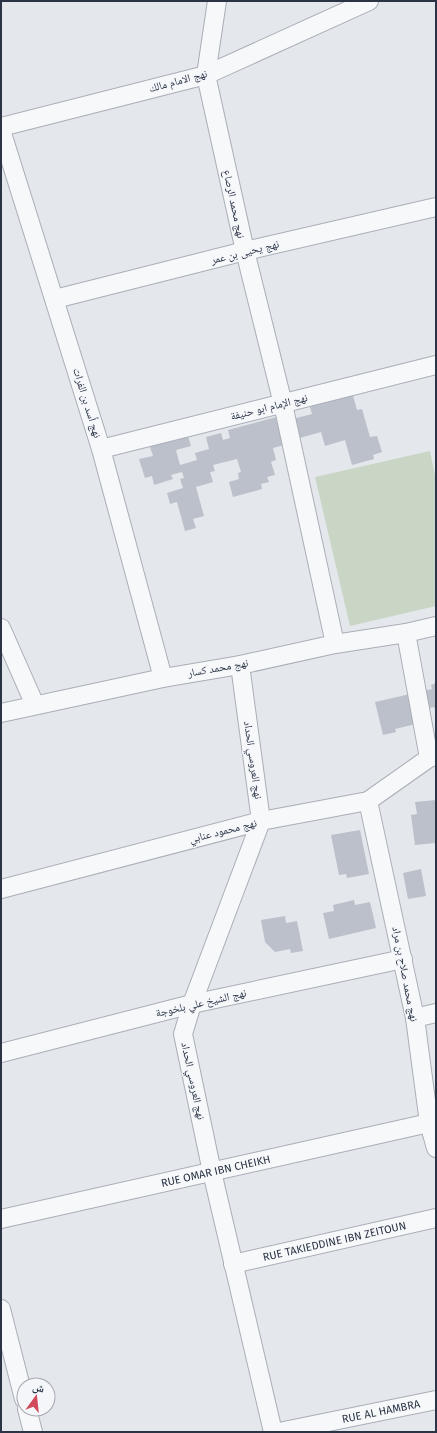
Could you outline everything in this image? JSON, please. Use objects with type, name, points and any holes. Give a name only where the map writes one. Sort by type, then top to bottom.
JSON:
[{"type":"street","name":"نهج محمد الرصاع","points":[[217,1],[206,75],[244,251],[283,404],[335,644]]},
{"type":"street","name":"نهج الامام مالك","points":[[1,128],[206,75],[369,1]]},
{"type":"street","name":"نهج أسد بن الفرات","points":[[1,128],[101,449],[163,678]]},
{"type":"street","name":"نهج يحيى بن عمر","points":[[55,299],[244,251],[436,207]]},
{"type":"street","name":"نهج الإمام ابو حنيفة","points":[[101,449],[436,365]]},
{"type":"street","name":"نهج محمد كسار","points":[[1,713],[163,678],[240,665],[335,644],[406,633],[436,626]]},
{"type":"street","points":[[1,628],[35,705]]},
{"type":"street","points":[[406,633],[433,757]]},
{"type":"street","name":"نهج العروسي الحداد","points":[[240,665],[261,821],[192,1004],[183,1034],[212,1172],[273,1432]]},
{"type":"street","name":"نهج محمود عنابي","points":[[1,889],[261,821],[368,801],[433,757]]},
{"type":"street","name":"نهج محمد صلاح بن مراد","points":[[368,801],[415,1018],[430,1123],[436,1148]]},
{"type":"street","name":"نهج الشيخ علي بلخوجة","points":[[1,1053],[192,1004],[403,959]]},
{"type":"street","points":[[415,1018],[436,1013]]},
{"type":"street","name":"RUE OMAR IBN CHEIKH","points":[[1,1219],[430,1123]]},
{"type":"street","name":"RUE TAKIEDDINE IBN ZEITOUN","points":[[233,1264],[436,1218]]},
{"type":"street","points":[[1,1310],[18,1377]]},
{"type":"street","name":"RUE AL HAMBRA","points":[[279,1432],[436,1400]]},
{"type":"street","points":[[29,1417],[33,1432]]},
{"type":"green space","points":[[430,451],[436,480],[436,606],[350,626],[315,477]]},
{"type":"building","points":[[352,392],[357,410],[362,409],[370,437],[377,436],[382,452],[373,455],[374,459],[352,465],[345,440],[325,446],[321,432],[286,442],[287,444],[273,448],[276,460],[271,462],[275,475],[267,477],[269,482],[261,484],[262,489],[233,497],[229,482],[239,479],[238,473],[241,472],[237,459],[213,465],[215,471],[210,472],[213,482],[196,487],[204,516],[193,519],[196,528],[185,531],[177,502],[170,504],[167,493],[183,488],[180,479],[184,478],[182,472],[171,475],[173,479],[154,485],[152,476],[145,478],[139,459],[153,456],[149,444],[187,433],[191,446],[176,450],[180,465],[197,460],[195,453],[209,449],[206,437],[221,433],[223,440],[230,438],[228,430],[284,415],[285,421],[312,414],[309,404]]},
{"type":"building","points":[[436,683],[436,711],[434,707],[413,712],[416,724],[395,729],[396,732],[383,735],[375,702],[432,689],[431,685]]},
{"type":"building","points":[[436,800],[436,843],[415,845],[411,815],[417,814],[415,802]]},
{"type":"building","points":[[360,830],[369,874],[347,878],[346,874],[339,875],[331,835]]},
{"type":"building","points":[[421,869],[426,896],[408,899],[403,873]]},
{"type":"building","points":[[354,900],[355,905],[370,902],[376,928],[329,939],[323,913],[334,911],[333,905]]},
{"type":"building","points":[[285,916],[286,923],[297,921],[303,951],[291,953],[290,949],[275,952],[265,942],[261,920]]}]
